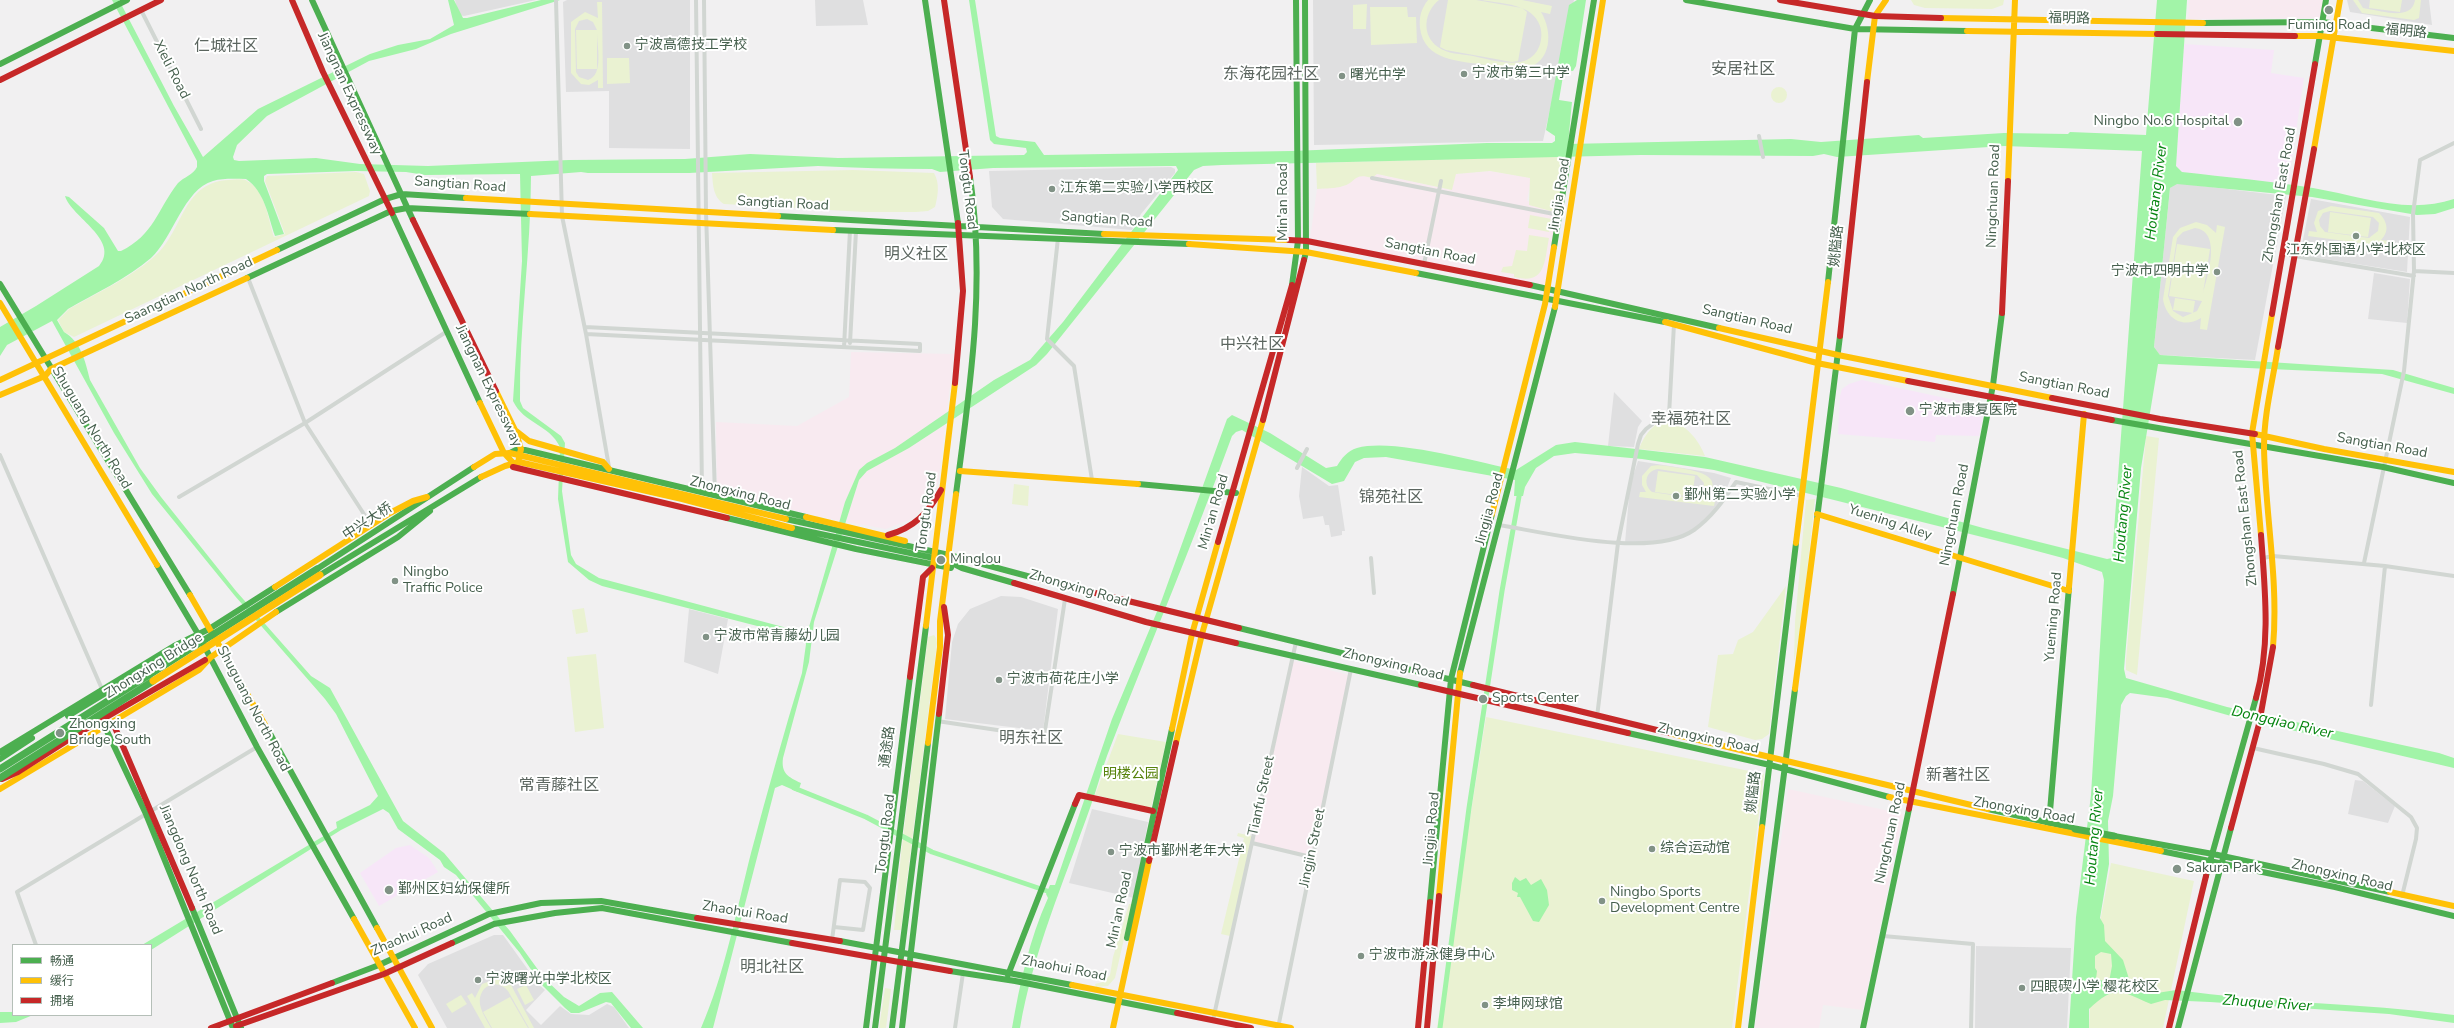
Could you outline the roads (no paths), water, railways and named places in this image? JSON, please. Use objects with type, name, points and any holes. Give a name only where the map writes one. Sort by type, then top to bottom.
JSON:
[{"type":"main road","points":[[0,80],[161,0]]},
{"type":"main road","name":"Jiangnan Expressway","points":[[292,0],[323,72],[385,199],[446,332],[511,461],[519,458],[515,430],[407,208],[402,194],[385,161],[312,0]]},
{"type":"main road","name":"Tongtu Road","points":[[874,1028],[884,961],[933,558],[944,484],[954,401],[963,291],[960,236],[950,152],[925,0]]},
{"type":"main road","name":"Tongtu Road","points":[[892,1028],[918,859],[918,824],[934,720],[940,647],[940,621],[975,351],[977,236],[944,0]]},
{"type":"main road","name":"Min'an Road","points":[[1108,1028],[1117,997],[1202,634],[1263,422],[1306,252],[1307,241],[1302,166],[1296,0]]},
{"type":"main road","name":"Min'an Road","points":[[1301,139],[1305,0]]},
{"type":"main road","name":"Jingjia Road","points":[[1427,1028],[1454,680],[1504,462],[1546,298],[1594,0]]},
{"type":"main road","name":"Jingjia Road","points":[[1454,680],[1501,525],[1509,486],[1554,321],[1603,0]]},
{"type":"main road","name":"福明路","points":[[1686,0],[1855,29],[2320,36],[2454,51]]},
{"type":"main road","points":[[1780,0],[1875,16],[2014,22],[2322,22],[2454,38]]},
{"type":"main road","points":[[1855,29],[1861,14],[1870,0]]},
{"type":"main road","points":[[1875,16],[1886,0]]},
{"type":"main road","name":"Ningchuan Road","points":[[1863,1028],[1911,803],[1969,518],[1992,396],[2002,325],[2010,144],[2009,127],[2014,0]]},
{"type":"main road","name":"Zhongshan East Road","points":[[2168,1028],[2212,857],[2263,672],[2266,645],[2267,610],[2264,558],[2251,444],[2252,433],[2326,0]]},
{"type":"main road","name":"Zhongshan East Road","points":[[2178,1028],[2264,706],[2272,659],[2276,614],[2264,436],[2340,0]]},
{"type":"main road","points":[[0,64],[125,1]]},
{"type":"main road","name":"姚隘路","points":[[1751,1028],[1837,367],[1875,16]]},
{"type":"main road","name":"姚隘路","points":[[1738,1028],[1803,488],[1818,350],[1843,156],[1855,29]]},
{"type":"main road","name":"Min'an Road","points":[[1113,1028],[1117,997],[1153,811],[1193,632],[1293,282],[1298,241],[1302,166]]},
{"type":"main road","name":"Sangtian Road","points":[[385,199],[402,194],[698,212],[1079,231],[1115,238]]},
{"type":"main road","name":"Saangtian North Road","points":[[0,380],[385,199]]},
{"type":"main road","name":"Sangtian Road","points":[[391,212],[407,208],[960,236],[1307,241],[1547,288],[1558,292],[1818,350],[1993,386],[2160,419],[2252,433],[2324,449],[2386,458],[2454,472]]},
{"type":"main road","name":"Saangtian North Road","points":[[0,395],[45,376],[51,369],[391,212]]},
{"type":"main road","name":"Sangtian Road","points":[[1143,238],[1306,252],[1674,324],[1817,363],[2159,429],[2383,467],[2454,483]]},
{"type":"main road","name":"Shuguang North Road","points":[[0,284],[14,310],[209,629],[223,649],[392,959]]},
{"type":"main road","name":"Shuguang North Road","points":[[0,303],[198,634],[257,747],[415,1028]]},
{"type":"main road","name":"Yueming Road","points":[[2049,823],[2084,414]]},
{"type":"main road","points":[[515,430],[528,441],[558,449],[566,466]]},
{"type":"main road","name":"Zhongxing Road","points":[[507,453],[519,458],[556,467],[566,466],[682,499],[859,539],[933,558],[964,559],[1006,572],[1477,685],[1785,766],[1911,803],[2074,831],[2212,857],[2454,916]]},
{"type":"main road","name":"中兴大桥","points":[[319,572],[486,458],[507,453]]},
{"type":"main road","points":[[497,469],[519,458],[556,467],[566,466],[609,469],[714,494],[819,531]]},
{"type":"main road","name":"中兴大桥","points":[[319,572],[511,461]]},
{"type":"main road","points":[[960,471],[1092,480],[1242,494]]},
{"type":"main road","points":[[886,536],[905,532],[920,521],[944,484]]},
{"type":"main road","points":[[0,752],[102,689],[209,629],[371,525],[413,501],[433,495]]},
{"type":"main road","points":[[0,779],[18,772],[148,692],[211,657],[272,615],[422,519],[437,503]]},
{"type":"main road","name":"Yuening Alley","points":[[1818,514],[1960,559],[2069,591]]},
{"type":"main road","name":"Zhongxing Road","points":[[819,531],[859,539],[933,558],[948,559],[962,568],[1146,622],[1351,668],[1618,732],[1770,762]]},
{"type":"main road","name":"Zhongxing Road","points":[[859,539],[886,536],[933,558]]},
{"type":"main road","name":"通途路","points":[[866,1028],[923,577],[933,558]]},
{"type":"main road","name":"Zhongxing Bridge","points":[[0,769],[118,693],[197,647],[319,572]]},
{"type":"main road","name":"Zhongxing Bridge","points":[[0,779],[319,572]]},
{"type":"main road","points":[[0,759],[49,727],[149,668],[198,634]]},
{"type":"main road","points":[[0,789],[199,670],[211,657]]},
{"type":"main road","name":"Jingjia Road","points":[[1418,1028],[1453,692]]},
{"type":"main road","points":[[902,1028],[911,954],[918,859],[924,836],[934,720]]},
{"type":"main road","name":"Jiangdong North Road","points":[[112,723],[187,907],[193,928],[233,1018]]},
{"type":"main road","name":"Jiangdong North Road","points":[[105,727],[149,813]]},
{"type":"main road","name":"Zhongxing Road","points":[[1785,766],[2049,823],[2074,831]]},
{"type":"main road","points":[[1006,980],[1012,973],[1038,899],[1080,796],[1153,811]]},
{"type":"main road","name":"Zhongxing Road","points":[[2223,860],[2454,906]]},
{"type":"main road","name":"Zhaohui Road","points":[[211,1028],[233,1018],[379,965],[492,914],[541,903],[601,901],[749,931],[909,966],[1215,1012],[1278,1027],[1291,1028]]},
{"type":"main road","name":"Jiangdong North Road","points":[[187,907],[197,921],[235,1027]]},
{"type":"main road","name":"Zhaohui Road","points":[[235,1027],[384,974],[494,924],[503,922],[555,913],[602,908],[718,925]]},
{"type":"main road","name":"Zhaohui Road","points":[[749,931],[832,940],[876,947],[1035,977],[1251,1028]]},
{"type":"main road","points":[[392,959],[432,1028]]},
{"type":"street","points":[[696,0],[702,491]]},
{"type":"street","points":[[704,0],[706,212],[711,334],[714,494]]},
{"type":"street","points":[[556,1],[562,216],[585,328],[609,469]]},
{"type":"street","name":"Xieli Road","points":[[141,10],[201,129]]},
{"type":"street","points":[[1759,136],[1763,157]]},
{"type":"street","points":[[2364,563],[2404,371],[2414,276],[2413,214],[2420,160],[2454,143]]},
{"type":"street","points":[[1372,178],[1559,215]]},
{"type":"street","points":[[1424,264],[1441,181]]},
{"type":"street","points":[[844,347],[853,230]]},
{"type":"street","points":[[850,347],[853,230]]},
{"type":"street","points":[[1058,237],[1047,339],[1056,346],[1074,366],[1092,480]]},
{"type":"street","points":[[2283,254],[2414,276]]},
{"type":"street","points":[[2414,271],[2454,273]]},
{"type":"street","points":[[248,278],[305,423],[371,525]]},
{"type":"street","points":[[1596,717],[1618,543],[1634,460],[1641,435],[1646,429],[1664,416],[1669,415],[1674,324]]},
{"type":"street","points":[[585,328],[920,344],[920,351],[586,334]]},
{"type":"street","points":[[179,497],[305,423],[446,332]]},
{"type":"street","points":[[1297,468],[1307,449]]},
{"type":"street","points":[[0,454],[102,689]]},
{"type":"street","points":[[1501,525],[1618,543],[1643,544],[1671,541],[1693,531],[1716,512],[1736,482],[1802,496]]},
{"type":"street","points":[[2264,558],[2273,556],[2364,563],[2454,576]]},
{"type":"street","points":[[1371,558],[1374,593]]},
{"type":"street","points":[[2371,705],[2385,566]]},
{"type":"street","points":[[934,720],[1044,737],[1065,599]]},
{"type":"street","name":"Tianfu Street","points":[[1213,1020],[1296,641]]},
{"type":"street","name":"Jingjin Street","points":[[1278,1027],[1311,857],[1351,668]]},
{"type":"street","points":[[36,944],[17,892],[257,747]]},
{"type":"street","points":[[2253,748],[2324,764],[2358,774],[2411,817],[2417,828],[2416,839],[2402,896]]},
{"type":"street","points":[[1252,843],[1311,857]]},
{"type":"street","points":[[832,940],[840,880],[865,882],[870,888],[863,930],[834,928]]},
{"type":"street","points":[[1883,936],[1973,944],[1971,1028]]},
{"type":"street","points":[[955,1028],[963,973]]},
{"type":"water","points":[[112,0],[119,0],[174,106],[203,157],[258,109],[370,54],[398,45],[430,39],[454,25],[448,0],[454,0],[463,18],[467,18],[541,0],[560,0],[451,34],[416,49],[369,61],[267,116],[237,145],[233,157],[234,160],[239,161],[316,158],[360,164],[428,166],[569,160],[685,159],[750,154],[838,158],[1024,155],[1027,152],[1026,148],[994,144],[990,140],[969,0],[975,0],[996,136],[1000,138],[1035,142],[1044,155],[1292,151],[1487,143],[1552,143],[1555,141],[1555,136],[1546,130],[1569,5],[1577,0],[1586,0],[1576,66],[1573,71],[1564,70],[1559,100],[1572,102],[1568,144],[1791,139],[1821,142],[1919,135],[1923,138],[2004,133],[2068,134],[2070,132],[2146,135],[2157,0],[2187,0],[2176,166],[2182,172],[2313,188],[2401,205],[2419,205],[2454,199],[2454,208],[2435,214],[2417,215],[2312,197],[2177,184],[2170,188],[2154,347],[2160,355],[2393,370],[2454,388],[2454,394],[2382,374],[2158,364],[2141,468],[2124,669],[2126,678],[2227,707],[2439,753],[2454,758],[2454,768],[2231,716],[2167,698],[2130,693],[2126,696],[2121,705],[2113,796],[2108,821],[2109,864],[2100,918],[2104,925],[2105,941],[2123,960],[2130,982],[2157,993],[2176,990],[2245,998],[2419,1011],[2454,1015],[2454,1023],[2389,1014],[2210,1002],[2165,1000],[2151,1004],[2126,993],[2119,992],[2106,996],[2089,1009],[2089,1028],[2069,1028],[2076,917],[2091,795],[2104,580],[2102,572],[2063,558],[2018,546],[1714,470],[1642,459],[1575,453],[1554,456],[1536,468],[1525,487],[1523,496],[1514,496],[1515,480],[1386,457],[1364,458],[1355,462],[1344,481],[1332,484],[1242,430],[1236,432],[1232,436],[1203,514],[1104,763],[1093,801],[1041,944],[1020,1028],[1012,1028],[1018,995],[1030,946],[1048,898],[1046,894],[1050,885],[1055,885],[1112,719],[1161,602],[1227,419],[1232,415],[1270,433],[1326,468],[1337,466],[1345,455],[1353,449],[1373,446],[1392,446],[1435,452],[1516,470],[1556,445],[1575,442],[1705,457],[1841,488],[1983,528],[2107,559],[2112,558],[2142,151],[2004,146],[1837,157],[1824,154],[1813,156],[1641,155],[1222,165],[1203,166],[1194,170],[1047,354],[1036,365],[909,448],[867,471],[859,480],[814,622],[809,662],[783,758],[783,767],[786,774],[792,779],[801,783],[798,792],[782,785],[775,788],[713,1028],[701,1028],[717,986],[757,830],[802,673],[806,644],[802,638],[796,636],[602,586],[589,580],[568,562],[558,499],[560,447],[550,433],[523,415],[513,401],[522,261],[520,174],[425,175],[406,172],[356,171],[267,174],[264,176],[264,181],[284,234],[275,236],[262,197],[252,184],[246,179],[225,179],[213,181],[203,186],[194,194],[179,215],[166,239],[151,258],[121,279],[68,309],[57,320],[64,332],[75,341],[82,352],[90,380],[140,468],[161,497],[236,591],[311,676],[330,688],[403,821],[444,853],[510,931],[544,978],[564,997],[579,1006],[600,993],[612,992],[643,1028],[631,1028],[611,1003],[606,1002],[579,1013],[571,1013],[565,1008],[540,983],[520,953],[456,875],[444,867],[440,860],[398,829],[389,813],[383,809],[341,830],[152,949],[152,944],[144,944],[337,828],[336,822],[370,805],[378,796],[336,714],[325,699],[235,596],[152,494],[114,433],[52,321],[7,345],[0,356],[0,327],[99,266],[104,256],[104,247],[99,238],[69,204],[65,196],[69,197],[104,228],[118,251],[121,251],[132,245],[148,230],[178,183],[191,174],[197,167],[197,161]],"holes":[[[818,166],[932,169],[940,172],[993,168],[1176,166],[1178,170],[1063,322],[1030,360],[994,380],[895,448],[867,463],[859,470],[845,502],[809,627],[802,630],[787,628],[599,578],[576,564],[571,555],[562,491],[565,443],[561,436],[523,408],[520,401],[521,345],[529,232],[531,176],[581,172],[689,173]],[[2101,952],[2111,954],[2112,966],[2109,982],[2096,979],[2097,971],[2095,968],[2095,956]]]},
{"type":"water","points":[[1515,877],[1520,881],[1526,878],[1531,885],[1541,879],[1547,890],[1549,905],[1539,922],[1533,921],[1520,897],[1517,897],[1518,893],[1512,890],[1512,883]]},
{"type":"water","points":[[0,1012],[12,1012],[12,1016],[31,1016],[16,1022],[0,1023]]},
{"type":"waterway","points":[[1440,1028],[1469,808],[1502,591],[1520,491]]},
{"type":"waterway","points":[[794,788],[866,817],[932,852],[1053,893]]},
{"type":"place","name":"Fuming Road","points":[[2329,10]]},
{"type":"place","name":"宁波高德技工学校","points":[[627,46]]},
{"type":"place","name":"宁波市第三中学","points":[[1464,74]]},
{"type":"place","name":"曙光中学","points":[[1342,76]]},
{"type":"place","name":"Ningbo No.6 Hospital","points":[[2238,122]]},
{"type":"place","name":"江东第二实验小学西校区","points":[[1052,189]]},
{"type":"place","name":"江东外国语小学北校区","points":[[2356,236]]},
{"type":"place","name":"宁波市四明中学","points":[[2217,272]]},
{"type":"place","name":"宁波市康复医院","points":[[1910,411]]},
{"type":"place","name":"鄞州第二实验小学","points":[[1676,496]]},
{"type":"place","name":"Minglou","points":[[941,560]]},
{"type":"place","name":"Ningbo Traffic Police","points":[[395,581]]},
{"type":"place","name":"宁波市常青藤幼儿园","points":[[706,637]]},
{"type":"place","name":"宁波市荷花庄小学","points":[[999,680]]},
{"type":"place","name":"Sports Center","points":[[1483,699]]},
{"type":"place","name":"Zhongxing Bridge South","points":[[60,733]]},
{"type":"place","name":"综合运动馆","points":[[1652,849]]},
{"type":"place","name":"宁波市鄞州老年大学","points":[[1111,852]]},
{"type":"place","name":"Sakura Park","points":[[2177,869]]},
{"type":"place","name":"鄞州区妇幼保健所","points":[[389,890]]},
{"type":"place","name":"Ningbo Sports Development Centre","points":[[1602,901]]},
{"type":"place","name":"宁波市游泳健身中心","points":[[1361,956]]},
{"type":"place","name":"宁波曙光中学北校区","points":[[478,980]]},
{"type":"place","name":"四眼碶小学 樱花校区","points":[[2022,988]]},
{"type":"place","name":"李坤网球馆","points":[[1485,1005]]},
{"type":"district","name":"仁城社区","points":[[226,47]]},
{"type":"district","name":"安居社区","points":[[1743,70]]},
{"type":"district","name":"东海花园社区","points":[[1271,75]]},
{"type":"district","name":"明义社区","points":[[916,255]]},
{"type":"district","name":"中兴社区","points":[[1252,345]]},
{"type":"district","name":"幸福苑社区","points":[[1691,420]]},
{"type":"district","name":"锦苑社区","points":[[1391,498]]},
{"type":"district","name":"明东社区","points":[[1031,739]]},
{"type":"district","name":"新著社区","points":[[1958,776]]},
{"type":"district","name":"常青藤社区","points":[[559,786]]},
{"type":"district","name":"明北社区","points":[[772,968]]},
{"type":"water label","name":"Houtang River","points":[[2157,192]]},
{"type":"water label","name":"Houtang River","points":[[2124,514]]},
{"type":"water label","name":"Dongqiao River","points":[[2282,723]]},
{"type":"water label","name":"Houtang River","points":[[2095,837]]},
{"type":"water label","name":"Zhuque River","points":[[2267,1004]]},
{"type":"park label","name":"明楼公园","points":[[1131,775]]}]
